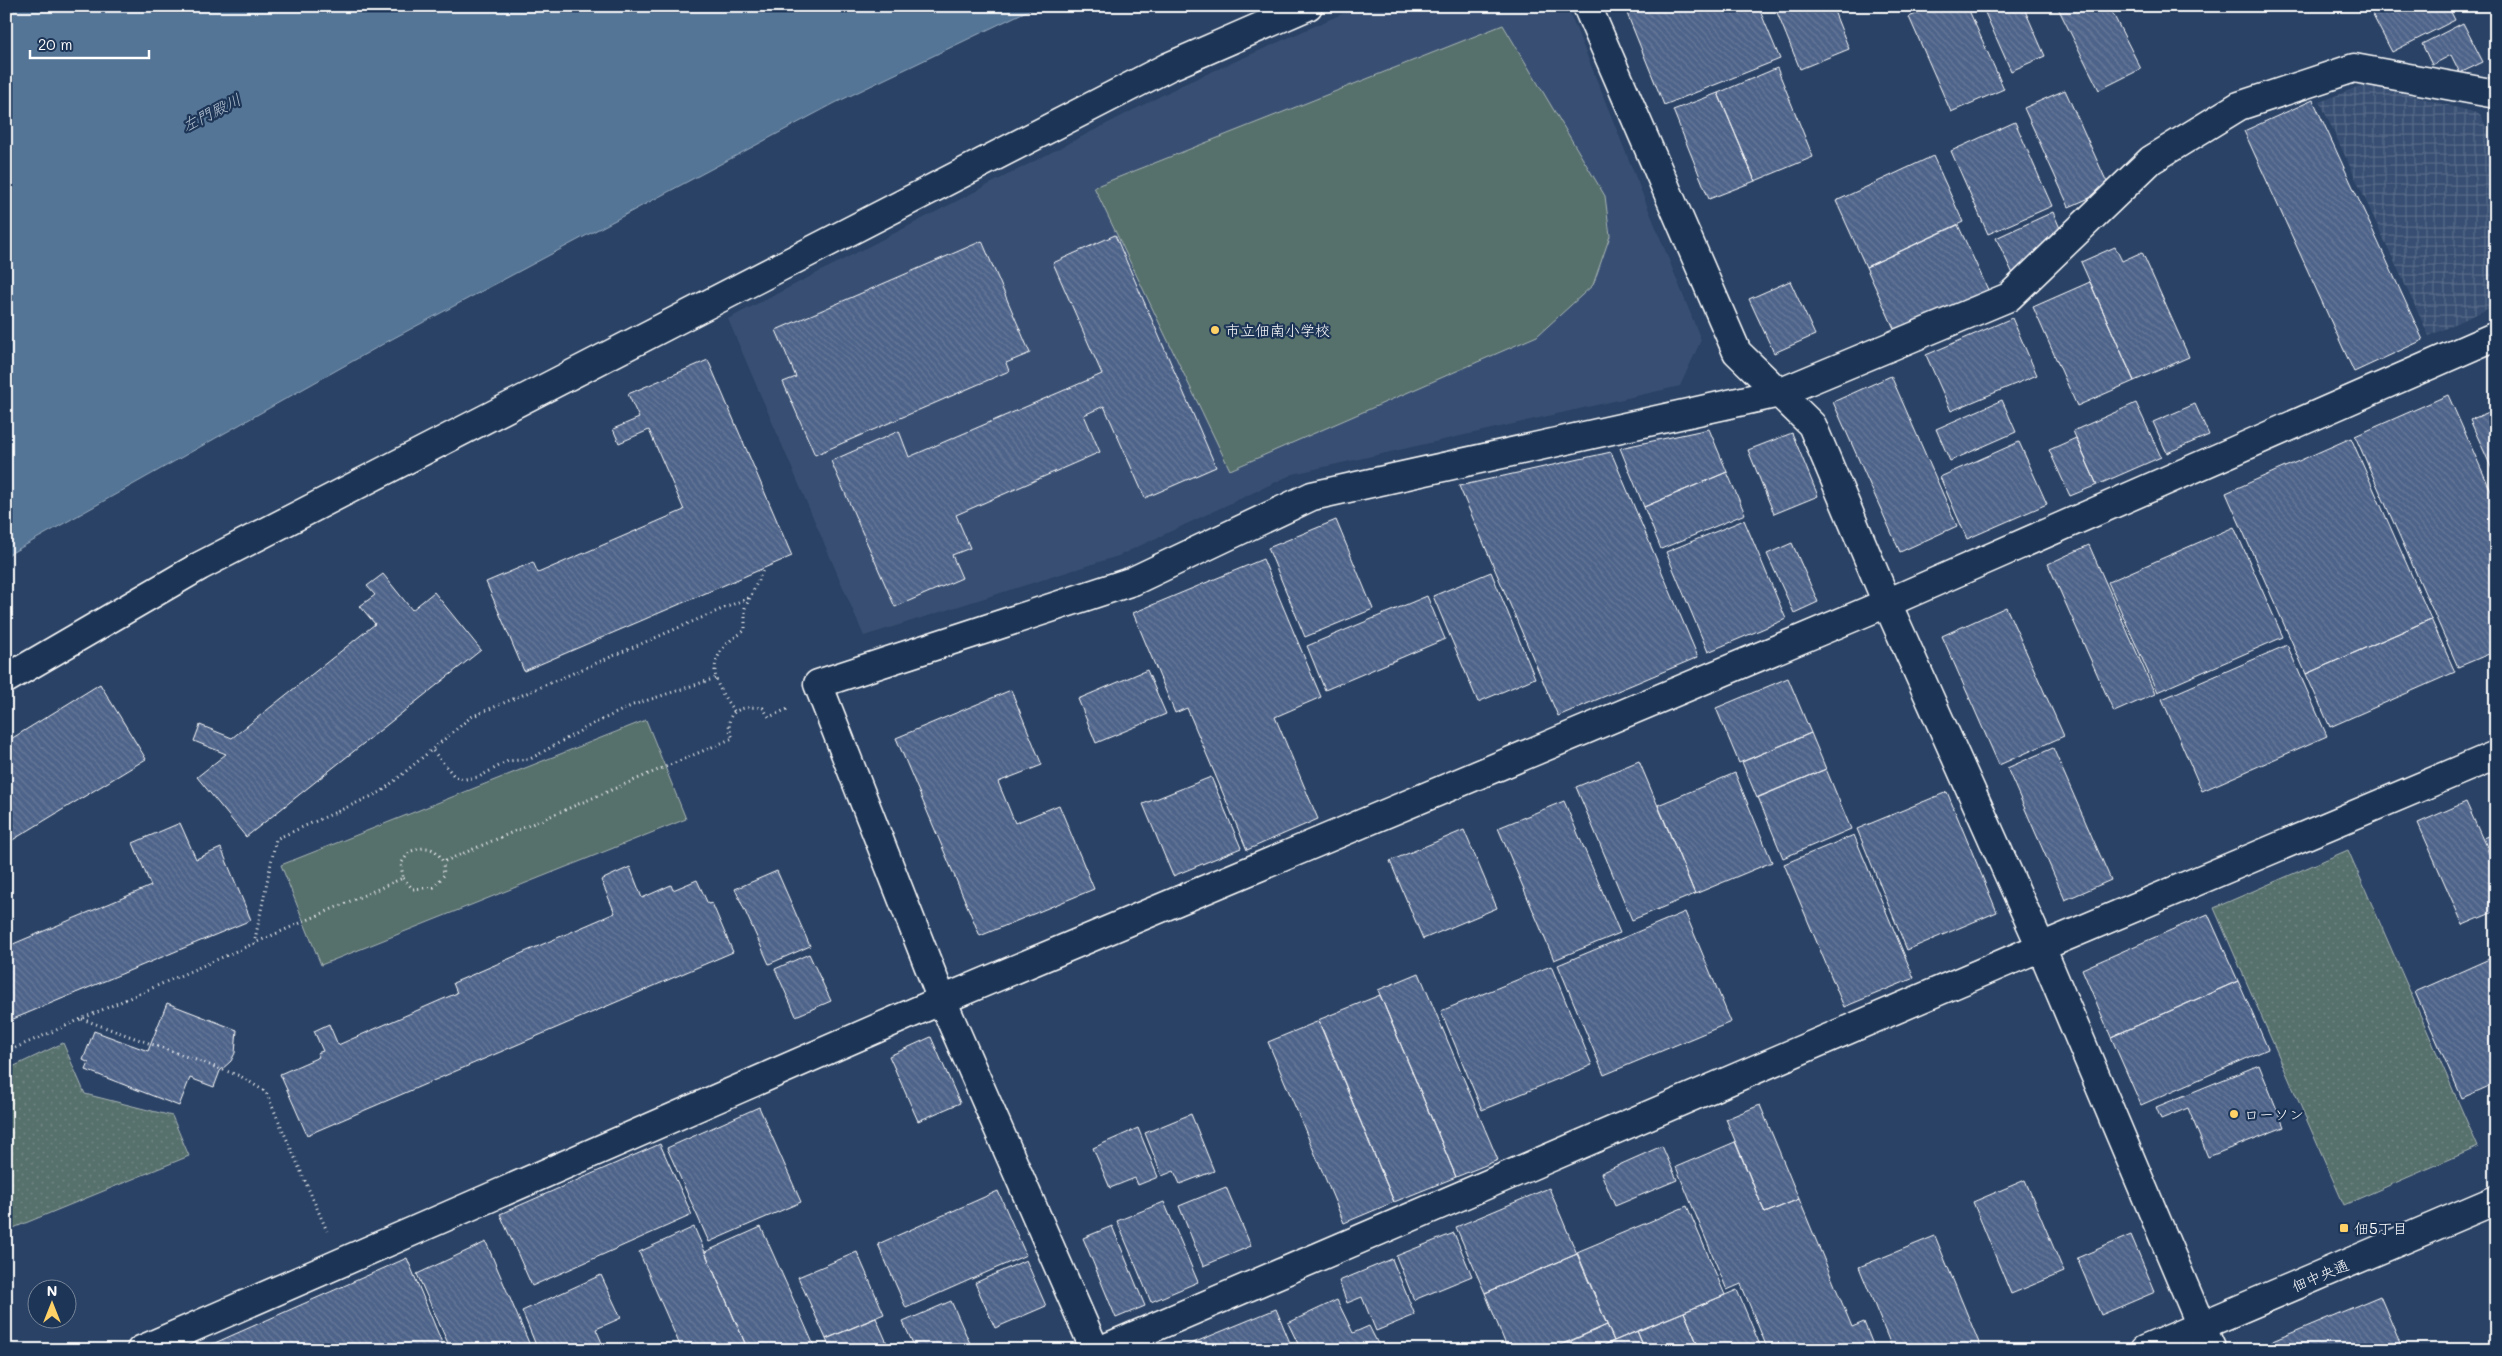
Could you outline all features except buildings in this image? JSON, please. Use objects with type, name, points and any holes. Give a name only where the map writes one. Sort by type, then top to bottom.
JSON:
[{"type":"street","points":[[6,679],[218,557],[1168,67],[1308,6]]},
{"type":"street","points":[[1587,6],[1737,352],[1812,425],[1887,603],[2041,946],[2206,1338]]},
{"type":"street","points":[[1095,1350],[942,1000],[818,684],[1133,582],[1312,496],[1779,393],[2009,298],[2151,160],[2239,106],[2354,68],[2496,94]]},
{"type":"street","points":[[141,1350],[942,1000],[1887,603],[2496,336]]},
{"type":"street","points":[[1101,1350],[2041,946],[2496,754]]},
{"type":"street","name":"佃中央通","points":[[2144,1350],[2206,1338],[2496,1200]]},
{"type":"path","points":[[734,711],[721,694],[716,678],[715,661],[733,638],[745,630],[745,608],[762,570]]},
{"type":"path","points":[[254,944],[276,839],[381,792],[472,717],[750,597]]},
{"type":"path","points":[[433,751],[455,776],[466,779],[478,776],[508,761],[530,759],[591,725],[632,705],[716,678]]},
{"type":"path","points":[[443,862],[733,738],[729,724],[734,711],[743,707],[763,708],[768,717],[790,708]]},
{"type":"path","points":[[427,847],[437,852],[443,862],[444,875],[434,887],[413,889],[403,878],[400,871],[401,864],[409,852],[427,847]]},
{"type":"path","points":[[6,1052],[403,878]]},
{"type":"path","points":[[82,1019],[240,1076],[266,1092],[330,1238]]},
{"type":"shaded area","name":"市立佃南小学校","points":[[1360,6],[1567,6],[1701,340],[1680,386],[1293,474],[1118,556],[864,636],[728,319],[1182,85]]},
{"type":"shaded area","points":[[2367,83],[2480,114],[2496,149],[2496,305],[2429,336],[2320,102]]},
{"type":"green space","points":[[1503,25],[1605,196],[1610,236],[1593,285],[1537,336],[1230,470],[1094,187]]},
{"type":"green space","points":[[646,720],[686,819],[321,965],[281,865]]},
{"type":"green space","points":[[2348,850],[2478,1147],[2344,1205],[2214,908]]},
{"type":"green space","points":[[63,1043],[85,1094],[172,1116],[189,1156],[6,1231],[6,1070]]},
{"type":"water","name":"左門殿川","points":[[6,6],[1037,6],[835,103],[392,339],[6,556]]},
{"type":"place","name":"市立佃南小学校","points":[[1215,330]]},
{"type":"place","name":"ローソン","points":[[2234,1114]]},
{"type":"place","name":"佃5丁目","points":[[2344,1228]]}]
